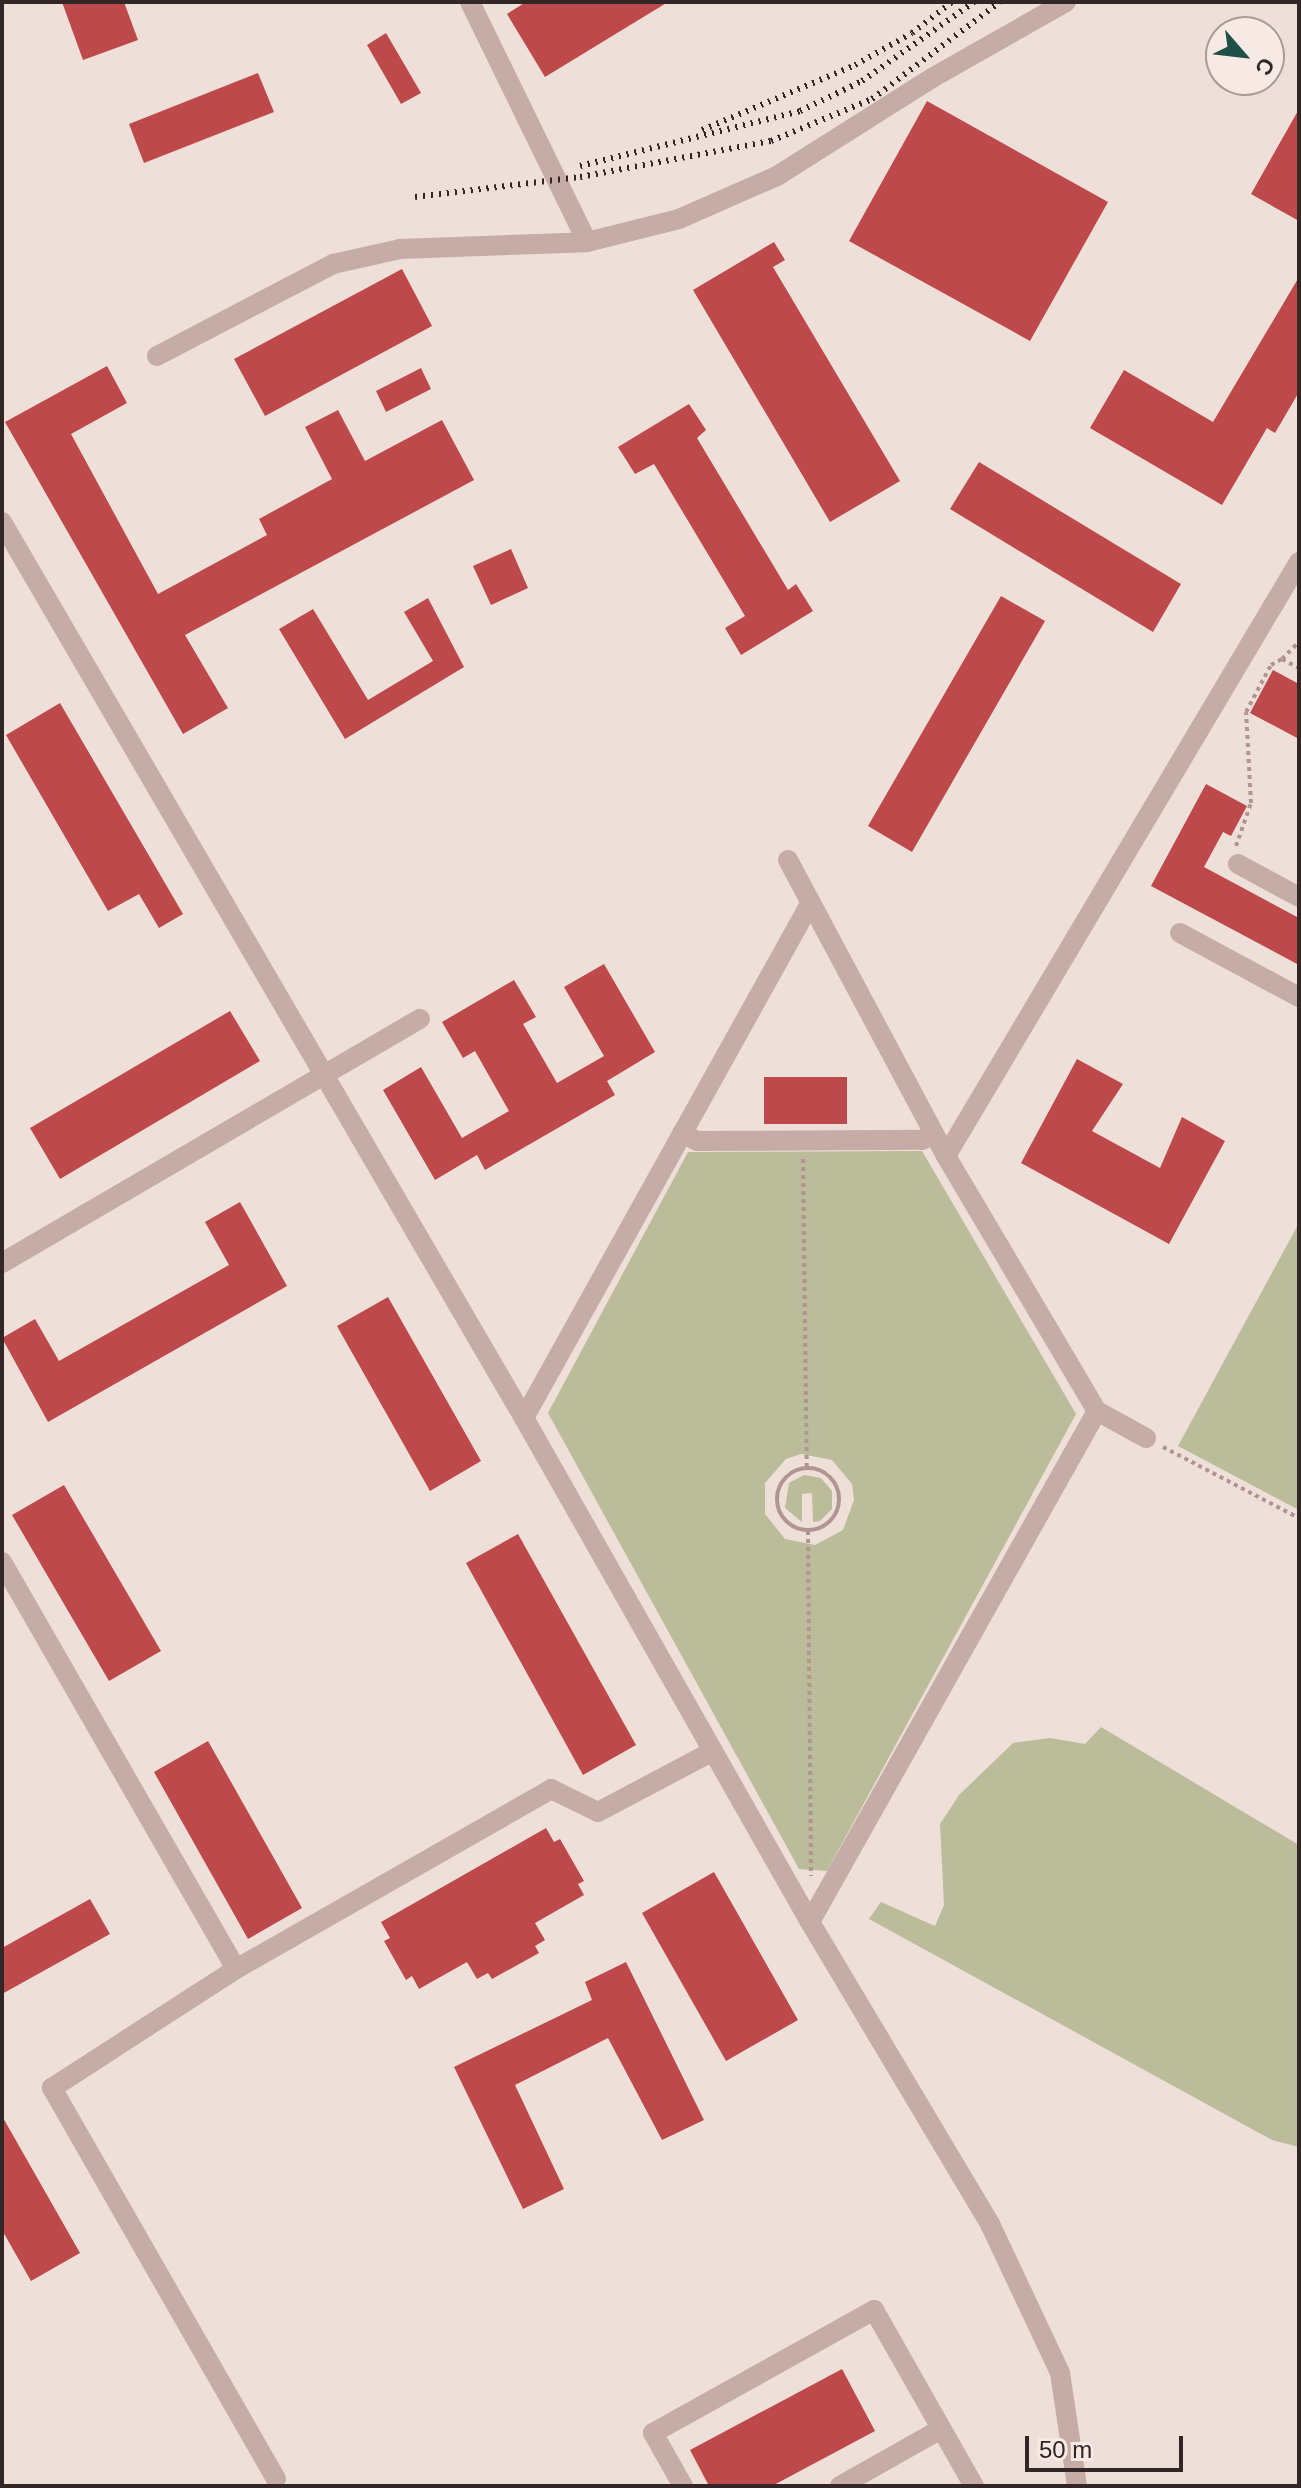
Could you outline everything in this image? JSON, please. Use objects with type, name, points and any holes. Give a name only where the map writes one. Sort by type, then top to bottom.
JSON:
[{"type":"lane","points":[[470,2],[587,242]]},
{"type":"lane","points":[[157,356],[333,264],[400,249],[587,242],[679,219],[777,176],[932,78],[1066,2]]},
{"type":"lane","points":[[2,522],[321,1077],[524,1418],[810,1922],[997,2237],[1060,2373],[1077,2486]]},
{"type":"lane","points":[[946,1156],[1299,562]]},
{"type":"lane","points":[[788,860],[946,1156],[1097,1411],[1146,1438]]},
{"type":"lane","points":[[1238,864],[1299,897]]},
{"type":"lane","points":[[524,1418],[810,904]]},
{"type":"lane","points":[[1180,933],[1299,997]]},
{"type":"lane","points":[[2,1263],[420,1019]]},
{"type":"lane","points":[[682,1133],[697,1141],[922,1140],[934,1134]]},
{"type":"lane","points":[[810,1922],[1097,1411]]},
{"type":"lane","points":[[2,1562],[236,1969]]},
{"type":"lane","points":[[276,2479],[52,2088],[236,1969],[551,1789],[598,1812],[713,1751]]},
{"type":"lane","points":[[683,2486],[653,2433],[874,2310],[974,2486]]},
{"type":"lane","points":[[840,2486],[941,2429]]},
{"type":"path","points":[[1238,864],[1235,849],[1251,803],[1246,712],[1271,665],[1299,642]]},
{"type":"path","points":[[1282,659],[1299,668]]},
{"type":"path","points":[[803,1141],[807,1468]]},
{"type":"path","points":[[1146,1438],[1299,1518]]},
{"type":"path","points":[[807,1468],[833,1480],[840,1500],[832,1520],[808,1531]]},
{"type":"path","points":[[807,1468],[784,1479],[777,1499],[784,1519],[808,1531]]},
{"type":"path","points":[[808,1531],[811,1882]]},
{"type":"green space","points":[[922,1151],[1076,1414],[827,1871],[799,1869],[548,1413],[688,1152]],"holes":[[[801,1454],[832,1460],[852,1484],[854,1500],[843,1530],[815,1545],[785,1539],[765,1514],[765,1483],[786,1459]]]},
{"type":"green space","points":[[1299,1223],[1299,1510],[1178,1446]]},
{"type":"green space","points":[[804,1475],[821,1478],[832,1491],[832,1509],[820,1521],[813,1522],[812,1493],[802,1494],[802,1522],[785,1508],[789,1483]]},
{"type":"green space","points":[[1101,1727],[1299,1845],[1299,2147],[1272,2140],[869,1919],[881,1902],[935,1926],[944,1905],[940,1824],[959,1795],[1013,1743],[1050,1738],[1085,1744]]},
{"type":"building","points":[[62,2],[124,2],[138,40],[83,60]]},
{"type":"building","points":[[526,2],[668,2],[545,77],[507,14]]},
{"type":"building","points":[[386,33],[421,93],[401,104],[367,45]]},
{"type":"building","points":[[258,73],[274,112],[144,163],[129,124]]},
{"type":"building","points":[[927,101],[1108,202],[1030,341],[849,241]]},
{"type":"building","points":[[1299,109],[1299,221],[1251,194]]},
{"type":"building","points":[[774,242],[785,260],[773,267],[900,481],[830,522],[693,290]]},
{"type":"building","points":[[402,269],[432,326],[265,416],[234,359]]},
{"type":"building","points":[[1299,277],[1299,392],[1275,433],[1267,428],[1222,505],[1090,428],[1124,370],[1213,422]]},
{"type":"building","points":[[107,366],[127,403],[71,434],[158,594],[267,535],[259,519],[332,479],[305,427],[338,410],[365,461],[442,420],[474,480],[185,635],[228,708],[183,734],[5,422]]},
{"type":"building","points":[[421,368],[431,389],[386,412],[376,391]]},
{"type":"building","points":[[689,404],[706,430],[697,438],[788,590],[796,584],[813,611],[741,655],[725,628],[745,616],[654,464],[635,474],[618,447]]},
{"type":"building","points":[[979,462],[1181,584],[1153,632],[950,509]]},
{"type":"building","points":[[511,549],[528,588],[491,605],[473,566]]},
{"type":"building","points":[[1001,596],[1045,621],[912,852],[868,826]]},
{"type":"building","points":[[428,598],[464,667],[345,739],[279,629],[313,609],[368,700],[433,661],[404,612]]},
{"type":"building","points":[[1273,670],[1299,684],[1299,739],[1250,713]]},
{"type":"building","points":[[60,703],[183,914],[159,928],[139,894],[108,911],[6,735]]},
{"type":"building","points":[[1206,784],[1247,806],[1231,836],[1223,832],[1204,867],[1299,918],[1299,965],[1151,886]]},
{"type":"building","points":[[604,964],[655,1052],[607,1081],[615,1095],[485,1170],[477,1155],[435,1180],[383,1090],[421,1067],[462,1138],[509,1111],[475,1051],[463,1058],[442,1022],[514,980],[536,1017],[523,1024],[557,1083],[604,1056],[564,987]]},
{"type":"building","points":[[230,1011],[260,1061],[60,1179],[30,1128]]},
{"type":"building","points":[[1077,1059],[1123,1084],[1092,1131],[1160,1168],[1182,1117],[1225,1141],[1169,1244],[1021,1163]]},
{"type":"building","points":[[764,1077],[847,1077],[847,1124],[764,1124]]},
{"type":"building","points":[[240,1202],[287,1286],[48,1422],[2,1338],[35,1319],[59,1361],[229,1265],[205,1222]]},
{"type":"building","points":[[388,1297],[481,1461],[430,1491],[337,1326]]},
{"type":"building","points":[[64,1485],[161,1651],[109,1681],[12,1515]]},
{"type":"building","points":[[518,1534],[636,1745],[583,1775],[466,1563]]},
{"type":"building","points":[[208,1741],[302,1908],[248,1939],[154,1772]]},
{"type":"building","points":[[546,1828],[554,1842],[560,1839],[584,1881],[578,1884],[584,1895],[535,1923],[545,1940],[535,1946],[539,1953],[492,1979],[488,1973],[477,1979],[467,1962],[419,1989],[412,1976],[406,1980],[384,1941],[390,1938],[381,1922]]},
{"type":"building","points":[[714,1872],[798,2020],[726,2061],[642,1913]]},
{"type":"building","points":[[90,1899],[110,1934],[2,1994],[2,1948]]},
{"type":"building","points":[[626,1962],[704,2120],[662,2140],[608,2038],[515,2085],[564,2189],[523,2209],[454,2067],[592,2000],[585,1982]]},
{"type":"building","points":[[2,2116],[80,2253],[31,2281],[2,2230]]},
{"type":"building","points":[[842,2369],[875,2431],[772,2486],[709,2486],[690,2450]]},
{"type":"railway","points":[[702,130],[855,65],[912,33],[952,2]]},
{"type":"railway","points":[[580,166],[800,111],[862,81],[974,2]]},
{"type":"railway","points":[[415,197],[580,177],[771,141],[872,99],[1000,2]]}]
